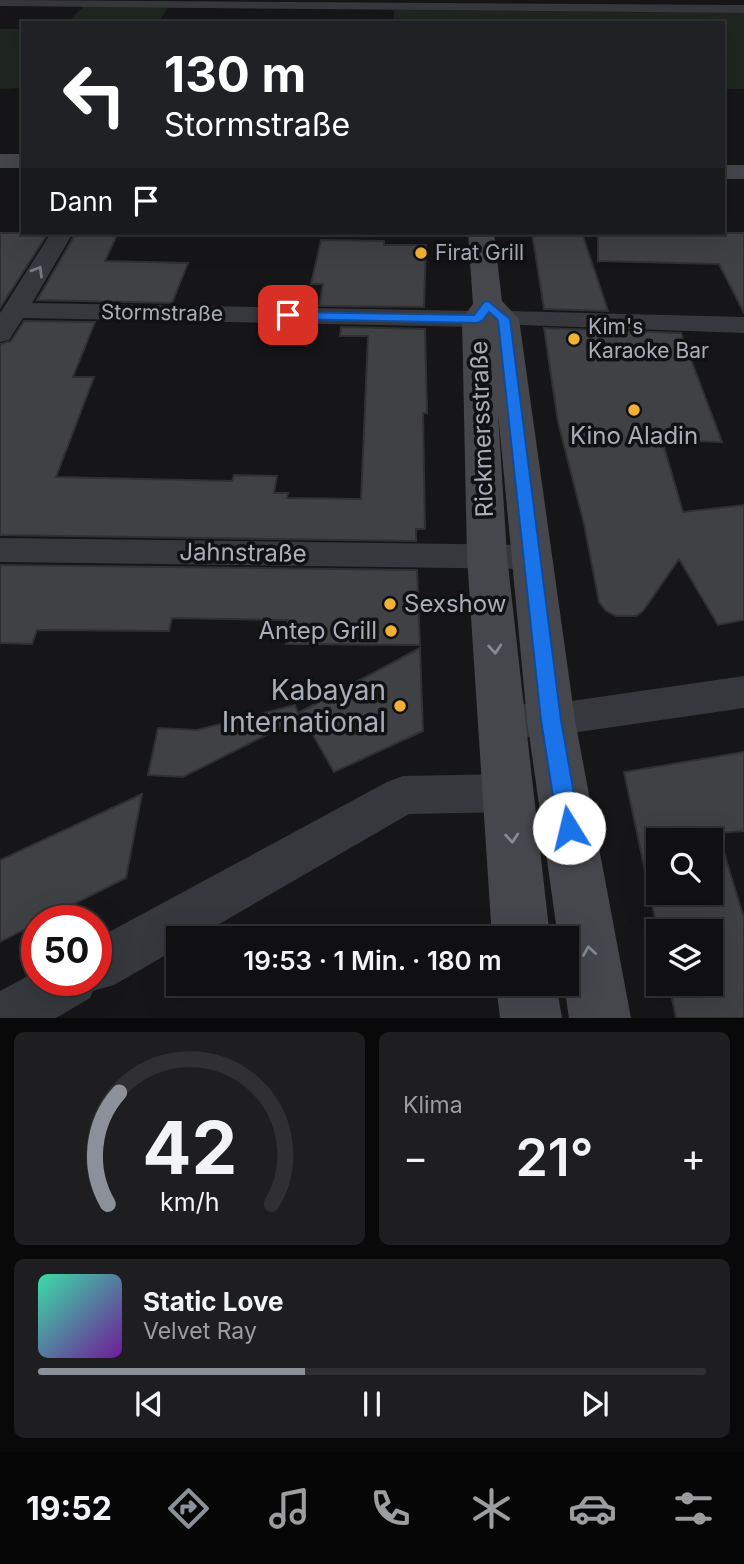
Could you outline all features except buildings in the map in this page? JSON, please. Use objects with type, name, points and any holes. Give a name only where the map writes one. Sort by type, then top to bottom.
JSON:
[{"type":"main road","points":[[0,161],[21,162]]},
{"type":"main road","points":[[725,172],[744,172]]},
{"type":"main road","name":"Rickmersstraße","points":[[481,235],[490,314],[531,556],[526,720],[508,793],[520,926]]},
{"type":"main road","name":"Rickmersstraße","points":[[490,314],[487,556],[600,1018]]},
{"type":"main road","points":[[528,996],[531,1018]]},
{"type":"street","points":[[0,2],[249,2],[744,9]]},
{"type":"street","points":[[237,21],[249,2]]},
{"type":"street","points":[[0,334],[61,235]]},
{"type":"street","name":"Stormstraße","points":[[15,310],[490,314],[744,325]]},
{"type":"street","name":"Jahnstraße","points":[[0,550],[487,556]]},
{"type":"street","points":[[487,556],[531,556]]},
{"type":"street","points":[[526,720],[744,692]]},
{"type":"street","points":[[112,958],[403,794],[508,793]]},
{"type":"street","points":[[4,1018],[43,996]]},
{"type":"shaded area","points":[[84,6],[169,7],[158,21],[69,21]]},
{"type":"shaded area","points":[[394,10],[744,13],[744,89],[725,89],[725,21],[393,21]]},
{"type":"shaded area","points":[[0,29],[21,29],[21,88],[0,89]]},
{"type":"place","name":"Firat Grill","points":[[421,253]]},
{"type":"place","name":"Kim's Karaoke Bar","points":[[574,339]]},
{"type":"place","name":"Kino Aladin","points":[[634,410]]},
{"type":"place","name":"Sexshow","points":[[390,604]]},
{"type":"place","name":"Antep Grill","points":[[391,631]]},
{"type":"place","name":"Kabayan International","points":[[400,706]]},
{"type":"route","points":[[288,315],[477,319],[488,304],[504,319],[551,720],[569,828]]}]
